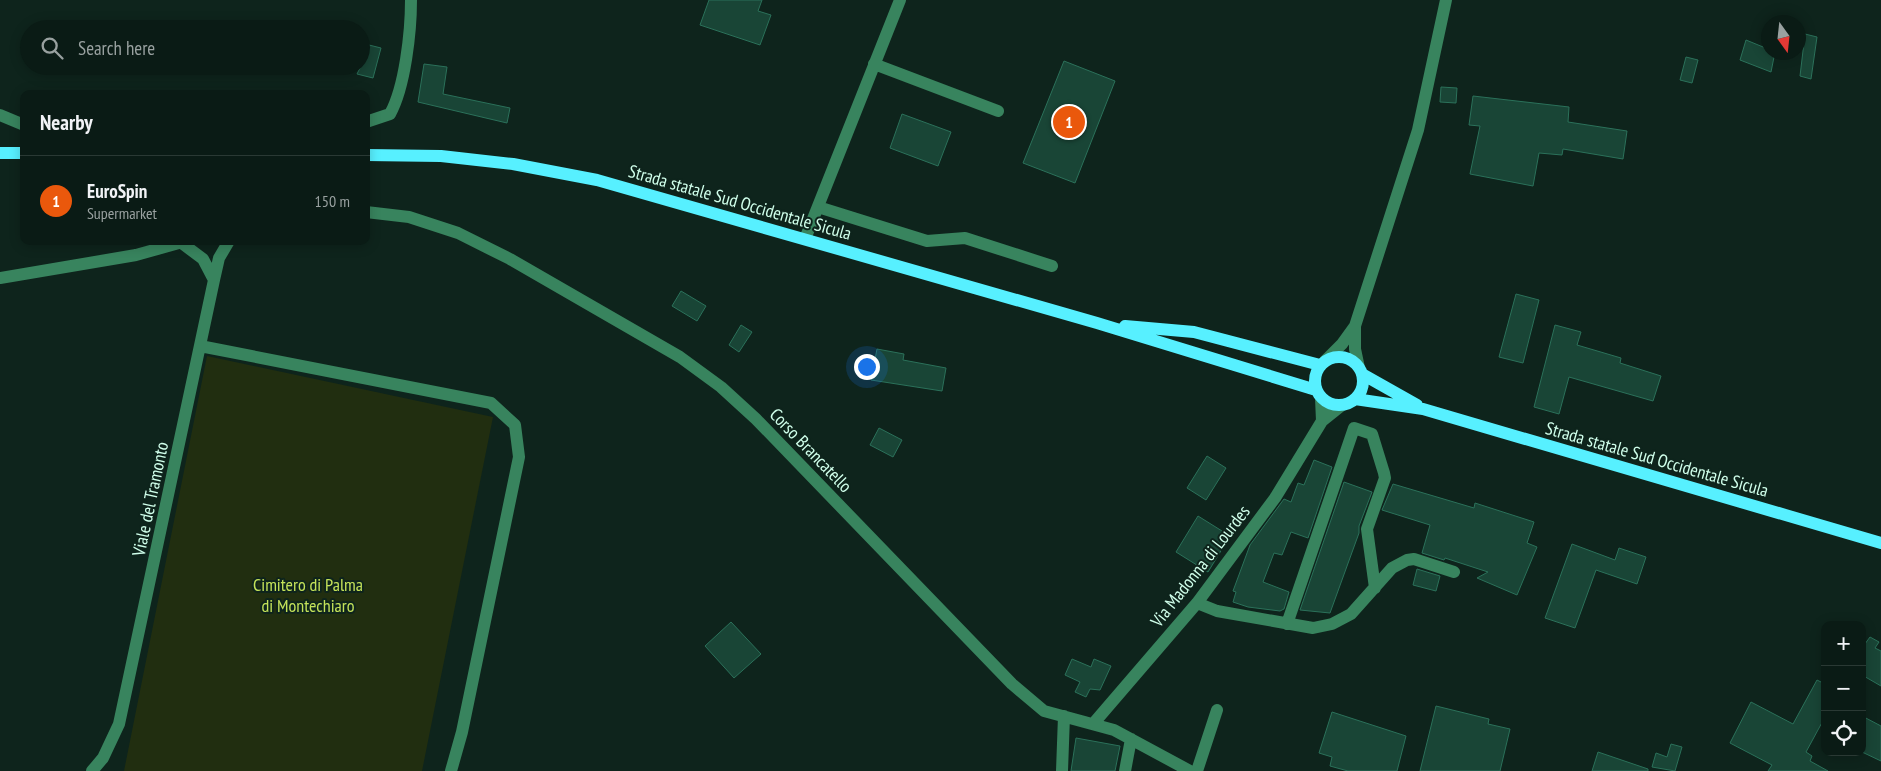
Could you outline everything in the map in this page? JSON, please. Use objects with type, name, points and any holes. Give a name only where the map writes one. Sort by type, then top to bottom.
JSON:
[{"type":"main road","points":[[0,153],[20,153]]},
{"type":"main road","name":"Strada statale Sud Occidentale Sicula","points":[[370,155],[441,156],[514,164],[597,180],[1097,323],[1318,394],[1330,404],[1342,405]]},
{"type":"main road","name":"Strada statale Sud Occidentale Sicula","points":[[1097,323],[1194,332],[1323,363],[1332,357],[1343,357],[1350,359],[1361,371],[1423,409]]},
{"type":"main road","points":[[1318,394],[1314,380],[1323,363]]},
{"type":"main road","points":[[1342,405],[1355,399],[1362,388],[1361,371]]},
{"type":"main road","name":"Strada statale Sud Occidentale Sicula","points":[[1355,399],[1423,409],[1881,543]]},
{"type":"street","points":[[370,121],[390,114],[398,99],[411,18],[412,0]]},
{"type":"street","points":[[805,239],[900,0]]},
{"type":"street","points":[[1361,371],[1355,349],[1355,326],[1418,130],[1446,0]]},
{"type":"street","points":[[874,64],[998,111]]},
{"type":"street","points":[[0,115],[20,123]]},
{"type":"street","points":[[818,207],[927,241],[965,238],[1052,266]]},
{"type":"street","name":"Corso Brancatello","points":[[370,212],[410,217],[458,233],[510,259],[680,357],[721,387],[756,418],[1012,684],[1044,711],[1114,730],[1176,767],[1190,771]]},
{"type":"street","points":[[0,278],[136,255],[171,245]]},
{"type":"street","points":[[186,245],[203,259],[214,280]]},
{"type":"street","name":"Viale del Tramonto","points":[[92,771],[102,758],[119,724],[214,280],[219,258],[227,245]]},
{"type":"street","points":[[1323,363],[1342,344],[1355,326]]},
{"type":"street","points":[[200,346],[491,403],[515,425],[519,456],[462,732],[451,771]]},
{"type":"street","points":[[1318,394],[1322,421]]},
{"type":"street","name":"Via Madonna di Lourdes","points":[[1093,724],[1198,603],[1275,498],[1322,421],[1342,405]]},
{"type":"street","points":[[1287,624],[1354,428],[1372,434],[1385,478],[1367,529],[1375,588]]},
{"type":"street","points":[[1198,603],[1217,611],[1313,628],[1332,624],[1351,614],[1392,568],[1407,560],[1414,559],[1454,572]]},
{"type":"street","points":[[1197,771],[1216,710]]},
{"type":"street","points":[[1062,771],[1064,716]]},
{"type":"street","points":[[1125,771],[1131,739]]},
{"type":"green space","name":"Cimitero di Palma di Montechiaro","points":[[207,356],[493,417],[422,771],[124,771]]},
{"type":"building","points":[[709,0],[762,0],[758,11],[771,15],[760,45],[700,25]]},
{"type":"building","points":[[1806,34],[1817,37],[1811,79],[1800,76],[1802,60],[1806,60]]},
{"type":"building","points":[[1746,40],[1761,46],[1761,60],[1773,60],[1771,72],[1740,60]]},
{"type":"building","points":[[370,45],[381,48],[373,78],[361,75],[370,75]]},
{"type":"building","points":[[1686,57],[1698,60],[1692,83],[1680,80]]},
{"type":"building","points":[[1064,61],[1115,81],[1075,183],[1023,163]]},
{"type":"building","points":[[424,64],[447,67],[443,94],[510,108],[507,123],[418,102]]},
{"type":"building","points":[[1441,87],[1457,88],[1456,103],[1440,102]]},
{"type":"building","points":[[1473,96],[1569,107],[1568,122],[1627,131],[1623,159],[1563,149],[1562,155],[1539,153],[1533,186],[1470,174],[1480,126],[1469,125]]},
{"type":"building","points":[[902,114],[951,132],[938,166],[890,148]]},
{"type":"building","points":[[681,291],[706,306],[697,321],[672,306]]},
{"type":"building","points":[[1516,294],[1539,300],[1523,363],[1499,357]]},
{"type":"building","points":[[741,325],[752,332],[739,352],[729,345]]},
{"type":"building","points":[[1555,325],[1581,332],[1577,345],[1621,358],[1620,363],[1661,376],[1653,401],[1569,377],[1559,414],[1534,407]]},
{"type":"building","points":[[877,349],[904,354],[903,360],[946,368],[942,391],[871,380]]},
{"type":"building","points":[[879,428],[902,440],[893,457],[870,445]]},
{"type":"building","points":[[1207,456],[1226,468],[1206,500],[1187,488]]},
{"type":"building","points":[[1314,460],[1332,467],[1308,538],[1291,532],[1282,555],[1274,553],[1263,582],[1289,592],[1284,609],[1280,611],[1248,607],[1233,602],[1236,592],[1233,591],[1250,545],[1284,499],[1291,502],[1298,483],[1304,485]]},
{"type":"building","points":[[1344,482],[1372,492],[1359,526],[1359,533],[1330,613],[1300,610]]},
{"type":"building","points":[[1393,484],[1474,508],[1475,503],[1534,522],[1527,543],[1537,547],[1517,595],[1477,578],[1488,572],[1445,558],[1444,560],[1422,553],[1430,525],[1382,510]]},
{"type":"building","points":[[1198,516],[1230,536],[1208,572],[1176,552]]},
{"type":"building","points":[[1572,544],[1615,560],[1619,548],[1646,557],[1637,584],[1596,570],[1575,628],[1545,618]]},
{"type":"building","points":[[1417,569],[1440,576],[1436,591],[1413,585]]},
{"type":"building","points":[[731,622],[761,654],[734,678],[705,646]]},
{"type":"building","points":[[1870,637],[1879,642],[1875,648],[1881,651],[1881,686],[1866,677],[1866,642]]},
{"type":"building","points":[[1072,659],[1091,667],[1094,659],[1111,666],[1100,690],[1090,689],[1086,697],[1075,692],[1080,682],[1065,675]]},
{"type":"building","points":[[1817,680],[1821,682],[1821,724],[1806,752],[1812,756],[1810,761],[1828,771],[1768,771],[1772,765],[1730,743],[1751,702],[1793,724]]},
{"type":"building","points":[[1436,706],[1489,719],[1488,724],[1510,729],[1500,771],[1420,771]]},
{"type":"building","points":[[1332,712],[1406,736],[1397,771],[1348,771],[1330,766],[1332,757],[1319,753]]},
{"type":"building","points":[[1866,718],[1881,726],[1881,761],[1866,754]]},
{"type":"building","points":[[1076,738],[1120,746],[1115,771],[1071,771]]},
{"type":"building","points":[[1671,744],[1682,747],[1675,771],[1652,767],[1656,753],[1667,757]]},
{"type":"building","points":[[1598,752],[1648,769],[1648,771],[1592,771]]},
{"type":"place","name":"EuroSpin","points":[[1069,122]]}]
